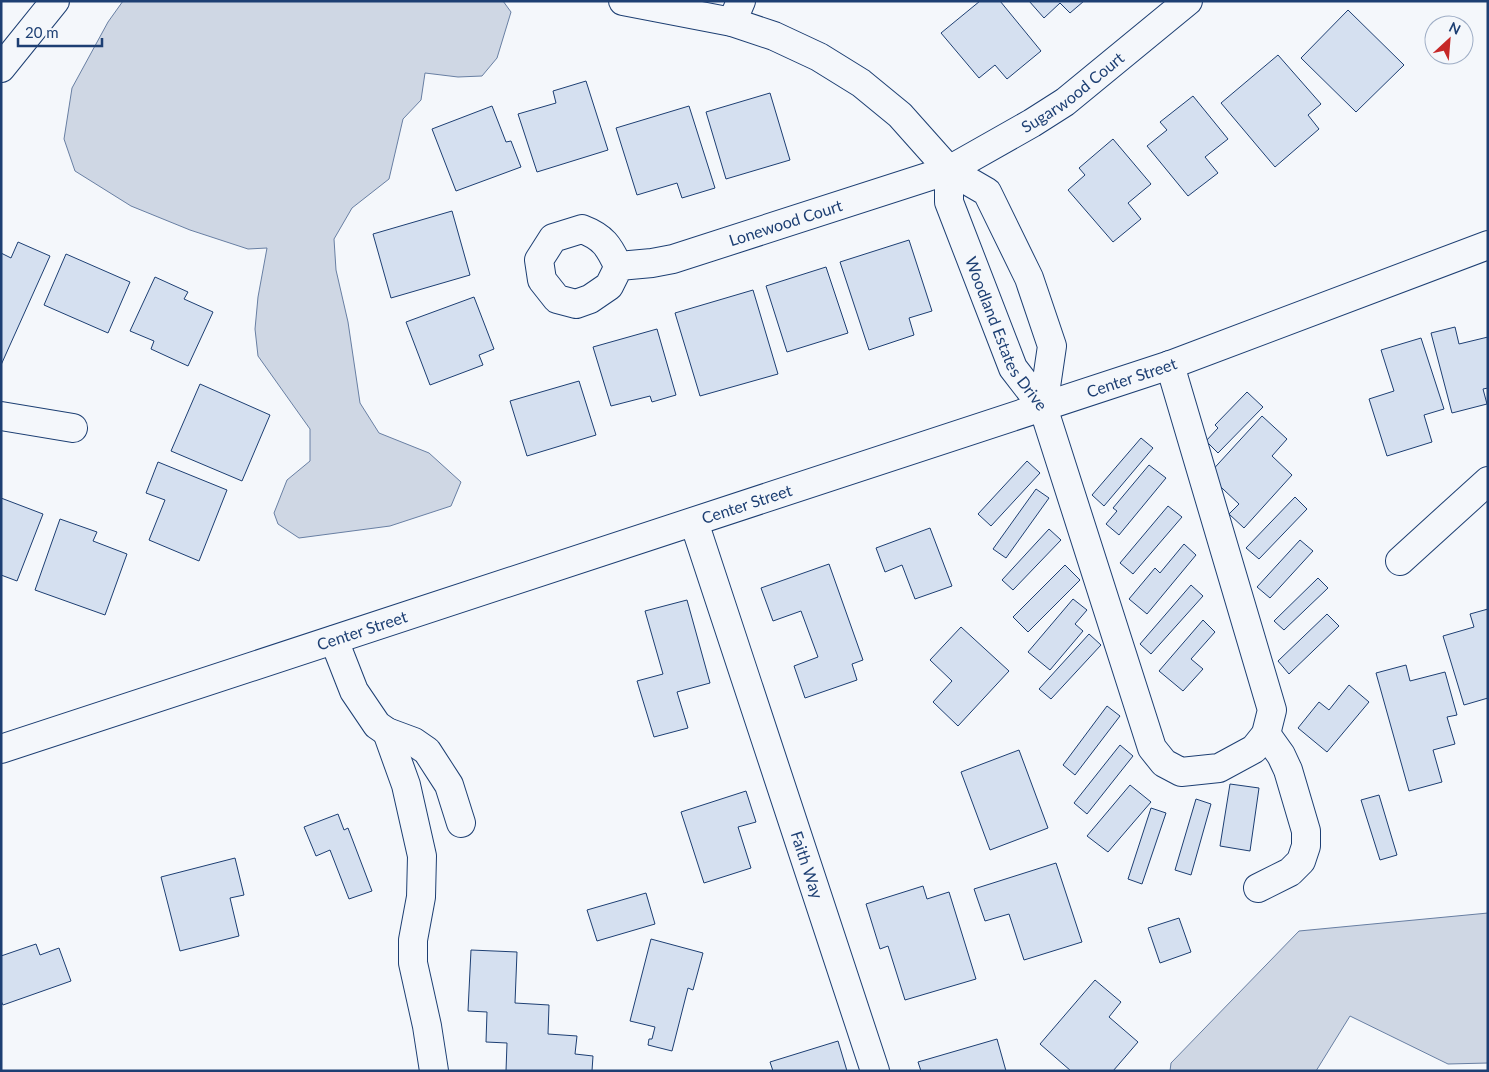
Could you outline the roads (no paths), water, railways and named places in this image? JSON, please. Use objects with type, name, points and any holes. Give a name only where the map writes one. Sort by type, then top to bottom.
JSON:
[{"type":"street","points":[[1,68],[55,1]]},
{"type":"street","name":"Woodland Estates Drive","points":[[623,1],[737,12],[774,36],[819,57],[862,83],[900,116],[949,170],[987,192],[1029,278],[1052,346],[1043,407]]},
{"type":"street","name":"Sugarwood Court","points":[[949,170],[1065,102],[1188,1]]},
{"type":"street","name":"Woodland Estates Drive","points":[[949,170],[949,202],[1013,368],[1043,407]]},
{"type":"street","name":"Lonewood Court","points":[[620,266],[673,259],[949,170]]},
{"type":"street","name":"Center Street","points":[[1,749],[1170,365],[1488,245]]},
{"type":"street","points":[[1043,407],[1152,748],[1164,763],[1181,772],[1219,768],[1254,749],[1266,734],[1272,710],[1170,365]]},
{"type":"street","points":[[1,416],[74,428]]},
{"type":"street","points":[[1400,561],[1488,481]]},
{"type":"street","name":"Faith Way","points":[[694,522],[875,1071]]},
{"type":"street","points":[[334,640],[354,691],[377,725],[386,732],[414,742],[427,751],[449,785],[460,823]]},
{"type":"street","points":[[386,732],[406,785],[422,856],[421,897],[413,940],[413,963],[427,1026],[434,1071]]},
{"type":"street","points":[[1258,888],[1290,872],[1301,862],[1306,846],[1306,831],[1288,770],[1281,755],[1266,734]]}]
